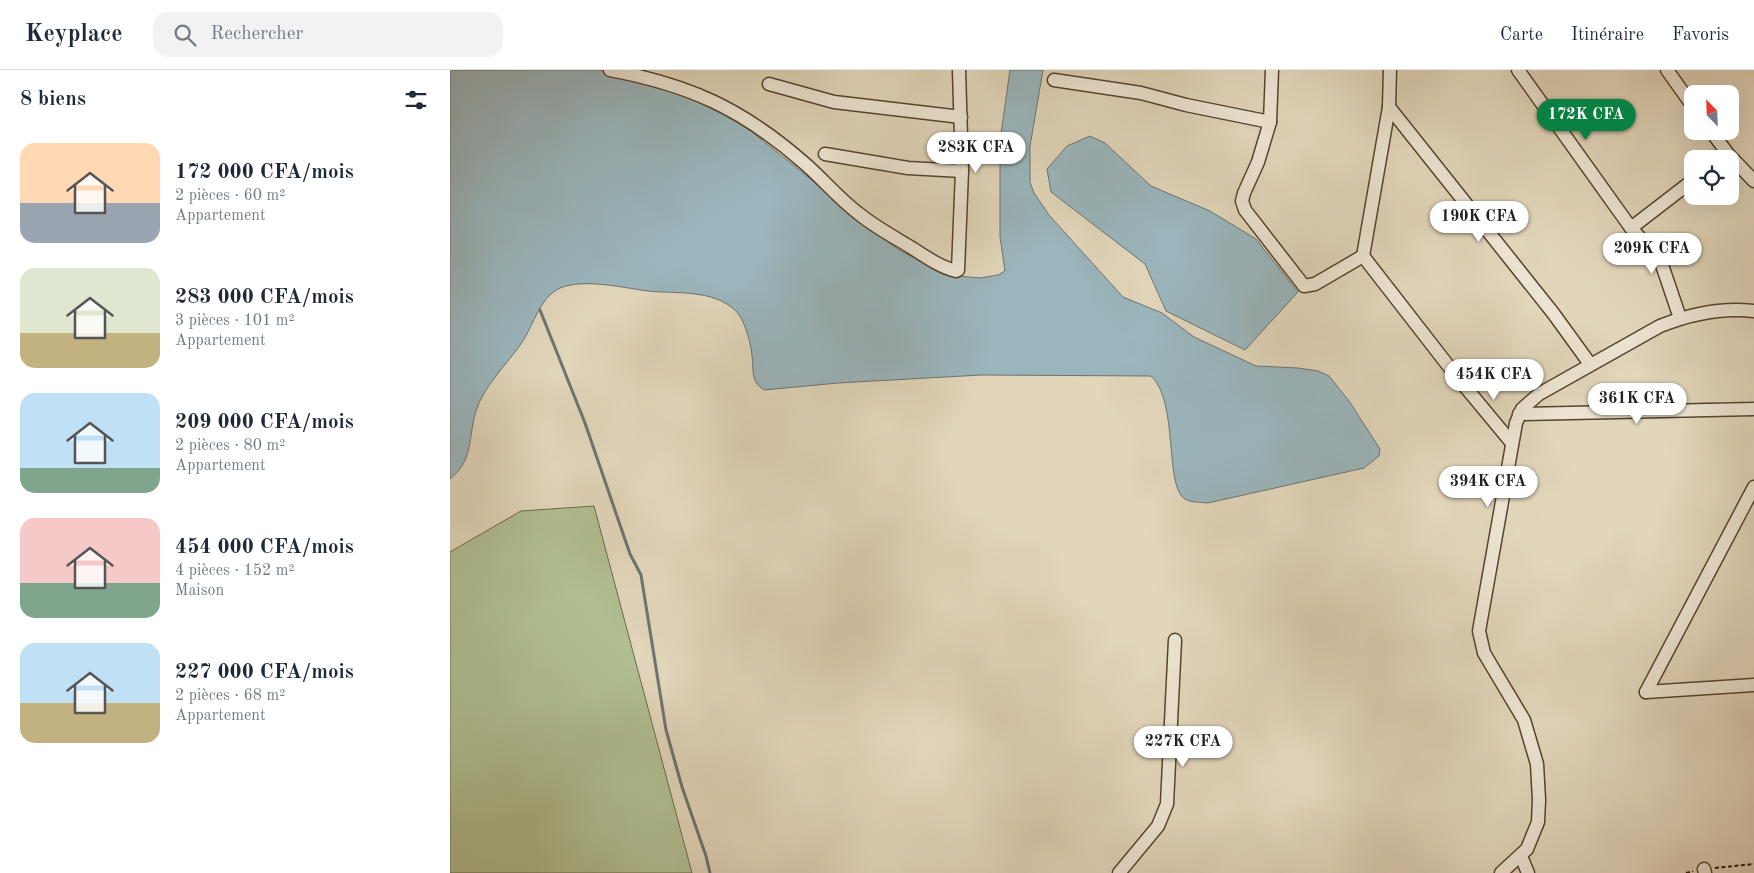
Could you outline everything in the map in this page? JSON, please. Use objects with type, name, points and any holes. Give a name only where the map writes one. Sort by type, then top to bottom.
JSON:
[{"type":"street","points":[[610,70],[664,82],[697,93],[722,105],[765,132],[802,160],[861,216],[930,259],[956,271],[958,270],[962,171],[959,70]]},
{"type":"street","points":[[1272,70],[1270,122],[1258,162],[1244,193],[1242,202],[1245,210],[1304,286],[1315,284],[1363,256]]},
{"type":"street","points":[[1390,70],[1389,107],[1363,256],[1457,377],[1511,442]]},
{"type":"street","points":[[1518,70],[1631,228],[1663,265],[1680,318]]},
{"type":"street","points":[[1667,70],[1684,94]]},
{"type":"street","points":[[1054,80],[1141,93],[1270,122]]},
{"type":"street","points":[[769,84],[834,102],[961,117]]},
{"type":"street","points":[[1389,107],[1553,313],[1590,364]]},
{"type":"street","points":[[825,154],[908,168],[962,171]]},
{"type":"street","points":[[1739,168],[1754,181]]},
{"type":"street","points":[[1631,228],[1684,187]]},
{"type":"street","points":[[1501,873],[1522,856],[1533,838],[1538,822],[1539,800],[1537,764],[1524,720],[1484,653],[1479,631],[1496,544],[1511,442],[1519,414],[1539,394],[1634,339],[1680,318],[1708,312],[1754,311]]},
{"type":"street","points":[[1519,414],[1754,409]]},
{"type":"street","points":[[1754,487],[1646,692],[1754,685]]},
{"type":"street","points":[[1119,873],[1158,826],[1167,804],[1174,640]]},
{"type":"street","points":[[1522,856],[1528,873]]},
{"type":"path","points":[[1686,873],[1754,864]]},
{"type":"green space","points":[[594,506],[692,873],[450,873],[450,552],[521,511]]},
{"type":"water","points":[[450,70],[599,70],[680,91],[731,117],[751,131],[897,249],[947,275],[980,278],[998,275],[1005,271],[1000,237],[1000,141],[1010,70],[1043,70],[1030,146],[1030,182],[1034,193],[1049,215],[1123,297],[1162,313],[1194,337],[1256,366],[1298,368],[1318,371],[1329,376],[1349,401],[1380,449],[1379,456],[1364,468],[1208,503],[1190,501],[1185,499],[1179,491],[1172,461],[1169,423],[1165,404],[1160,388],[1151,376],[981,375],[838,383],[764,390],[756,383],[745,326],[736,311],[727,304],[717,299],[694,294],[585,284],[561,288],[546,299],[523,342],[494,378],[479,402],[467,456],[458,472],[450,479]]},
{"type":"water","points":[[1090,136],[1105,143],[1151,186],[1210,211],[1256,239],[1298,292],[1245,350],[1166,311],[1145,264],[1051,192],[1047,169],[1067,146]]},
{"type":"waterway","points":[[540,310],[585,423],[630,554],[641,575],[666,730],[710,873]]}]
